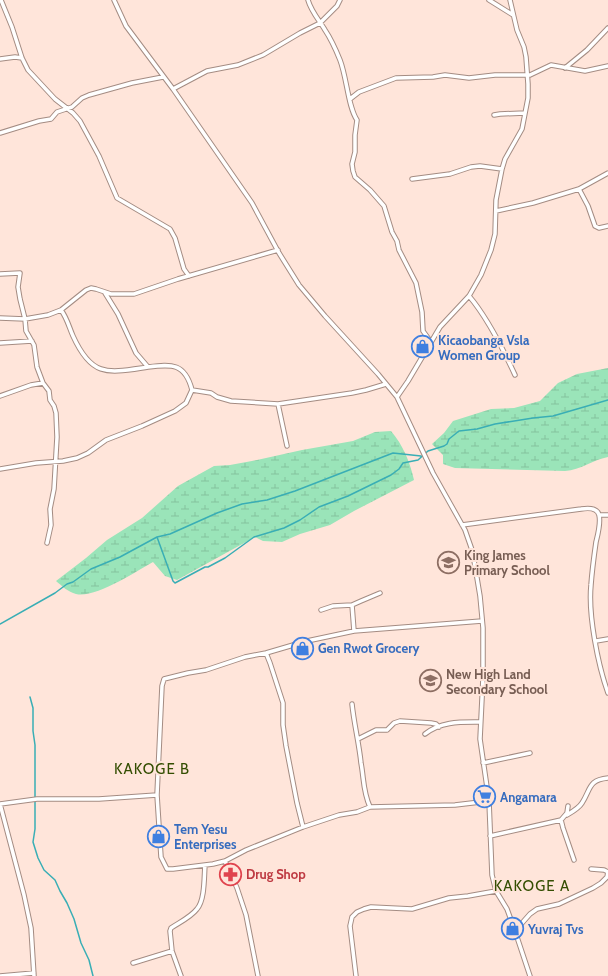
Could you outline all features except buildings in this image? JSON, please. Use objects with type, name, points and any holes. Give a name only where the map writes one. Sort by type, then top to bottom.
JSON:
[{"type":"street","points":[[1,0],[22,58],[28,70],[55,99],[73,113],[80,121],[117,198],[140,210],[170,229],[175,238],[184,269],[189,276]]},
{"type":"street","points":[[114,0],[126,26],[252,203],[299,285],[397,397],[433,473],[462,525],[472,550],[480,596],[483,663],[480,740],[488,801],[492,872],[496,891],[507,909],[530,976]]},
{"type":"street","points":[[308,0],[313,12],[333,43],[346,79],[353,114],[357,120],[358,124],[355,135],[355,152],[352,164],[355,177],[370,190],[384,206],[392,232],[416,283],[422,312],[423,331],[431,342]]},
{"type":"street","points":[[173,90],[207,71],[238,65],[279,47],[307,29],[315,27],[337,6],[340,0]]},
{"type":"street","points":[[489,0],[513,14]]},
{"type":"street","points":[[397,397],[440,327],[469,296],[481,275],[491,250],[495,234],[499,182],[502,169],[505,159],[522,129],[528,98],[528,75],[524,47],[517,30],[510,0]]},
{"type":"street","points":[[565,68],[587,50],[608,28]]},
{"type":"street","points":[[0,59],[15,57],[22,58]]},
{"type":"street","points":[[350,99],[362,90],[396,78],[433,77],[445,75],[469,78],[495,75],[532,75],[551,65],[586,71],[608,66]]},
{"type":"street","points":[[0,133],[39,121],[52,119],[57,112],[72,107],[82,98],[89,95],[127,84],[163,77]]},
{"type":"street","points":[[494,115],[526,113]]},
{"type":"street","points":[[412,179],[450,174],[471,167],[480,166],[502,169]]},
{"type":"street","points":[[496,211],[579,189],[608,173]]},
{"type":"street","points":[[579,189],[588,206],[595,226],[599,228],[608,226]]},
{"type":"street","points":[[0,318],[26,319],[61,310],[86,290],[91,288],[111,294],[134,294],[278,250]]},
{"type":"street","points":[[0,274],[20,273],[18,287],[26,319],[26,331],[32,342],[43,383],[49,391],[50,400],[56,413],[57,437],[54,488],[50,508],[51,525],[47,544]]},
{"type":"street","points":[[105,293],[118,314],[136,353],[148,367]]},
{"type":"street","points":[[469,296],[497,340],[515,375]]},
{"type":"street","points":[[61,310],[80,350],[90,362],[101,370],[116,372],[165,365],[179,367],[183,371],[192,390]]},
{"type":"street","points":[[0,343],[32,342]]},
{"type":"street","points":[[0,396],[31,385],[43,383]]},
{"type":"street","points":[[192,390],[211,394],[231,401],[278,404],[359,392],[386,384]]},
{"type":"street","points":[[0,469],[22,464],[64,462],[77,458],[88,453],[106,440],[170,413],[186,403],[192,390]]},
{"type":"street","points":[[278,404],[287,446]]},
{"type":"street","points":[[462,525],[581,508],[593,509],[597,511],[599,515],[599,527],[590,593],[596,641],[604,683],[608,693]]},
{"type":"street","points":[[599,515],[608,515]]},
{"type":"street","points":[[321,610],[333,606],[352,606],[361,600],[380,593]]},
{"type":"street","points":[[352,606],[354,631]]},
{"type":"street","points":[[482,621],[354,631],[306,641],[266,653],[245,657],[206,670],[164,679],[162,686],[157,795],[161,857],[167,869],[205,865],[225,861],[246,850],[303,827],[339,815],[357,812],[370,806],[431,806],[488,801]]},
{"type":"street","points":[[596,641],[608,639]]},
{"type":"street","points":[[266,653],[283,703],[283,725],[286,746],[303,827]]},
{"type":"street","points":[[352,704],[365,796],[370,806]]},
{"type":"street","points":[[358,739],[376,730],[387,730],[394,722],[431,723],[436,724],[438,727]]},
{"type":"street","points":[[425,734],[429,730],[445,724],[480,722]]},
{"type":"street","points":[[483,763],[530,753]]},
{"type":"street","points":[[490,836],[561,820],[582,804],[589,787],[594,782],[599,779],[608,778]]},
{"type":"street","points":[[0,976],[34,975],[33,945],[29,915],[0,804],[37,799],[100,799],[157,795]]},
{"type":"street","points":[[566,815],[568,806]]},
{"type":"street","points":[[561,820],[574,860]]},
{"type":"street","points":[[225,861],[237,888],[244,910],[258,976]]},
{"type":"street","points":[[181,976],[172,951],[169,935],[171,928],[193,913],[200,905],[203,897],[205,865]]},
{"type":"street","points":[[515,931],[530,914],[537,909],[560,904],[593,888],[603,881],[608,872],[604,870],[591,869]]},
{"type":"street","points":[[356,976],[350,926],[352,917],[357,912],[372,908],[412,909],[449,898],[496,891]]},
{"type":"street","points":[[133,963],[172,951]]},
{"type":"green space","points":[[608,368],[608,457],[576,469],[565,471],[455,468],[443,464],[443,455],[432,444],[444,433],[453,421],[491,409],[514,408],[540,401],[558,383],[577,374]]},
{"type":"green space","points":[[391,431],[406,454],[414,480],[330,525],[300,534],[282,542],[263,541],[255,537],[177,580],[165,576],[153,562],[115,583],[84,594],[70,592],[56,581],[107,540],[142,518],[178,486],[214,466],[230,465],[257,460],[353,441],[375,432]]},
{"type":"waterway","points":[[0,624],[55,593],[91,569],[120,557],[157,537],[175,583],[225,558],[254,537],[284,528],[300,520],[319,507],[348,496],[391,475],[399,469],[403,463],[418,460],[428,451],[444,446],[447,444],[449,439],[459,431],[477,429],[495,424],[553,416],[608,400]]},
{"type":"waterway","points":[[157,537],[170,534],[217,513],[242,504],[267,500],[295,491],[393,453],[421,456]]},
{"type":"waterway","points":[[30,697],[33,708],[33,731],[35,745],[35,829],[33,842],[44,870],[55,880],[67,903],[74,919],[81,943],[89,960],[93,976]]},
{"type":"place","name":"Kicaobanga Vsla Women Group","points":[[423,347]]},
{"type":"place","name":"King James Primary School","points":[[449,562]]},
{"type":"place","name":"Gen Rwot Grocery","points":[[303,648]]},
{"type":"place","name":"New High Land Secondary School","points":[[430,681]]},
{"type":"place","name":"Angamara","points":[[484,797]]},
{"type":"place","name":"Tem Yesu Enterprises","points":[[159,836]]},
{"type":"place","name":"Drug Shop","points":[[231,874]]},
{"type":"place","name":"Yuvraj Tvs","points":[[512,929]]},
{"type":"district","name":"KAKOGE B","points":[[152,769]]},
{"type":"district","name":"KAKOGE A","points":[[532,886]]}]
